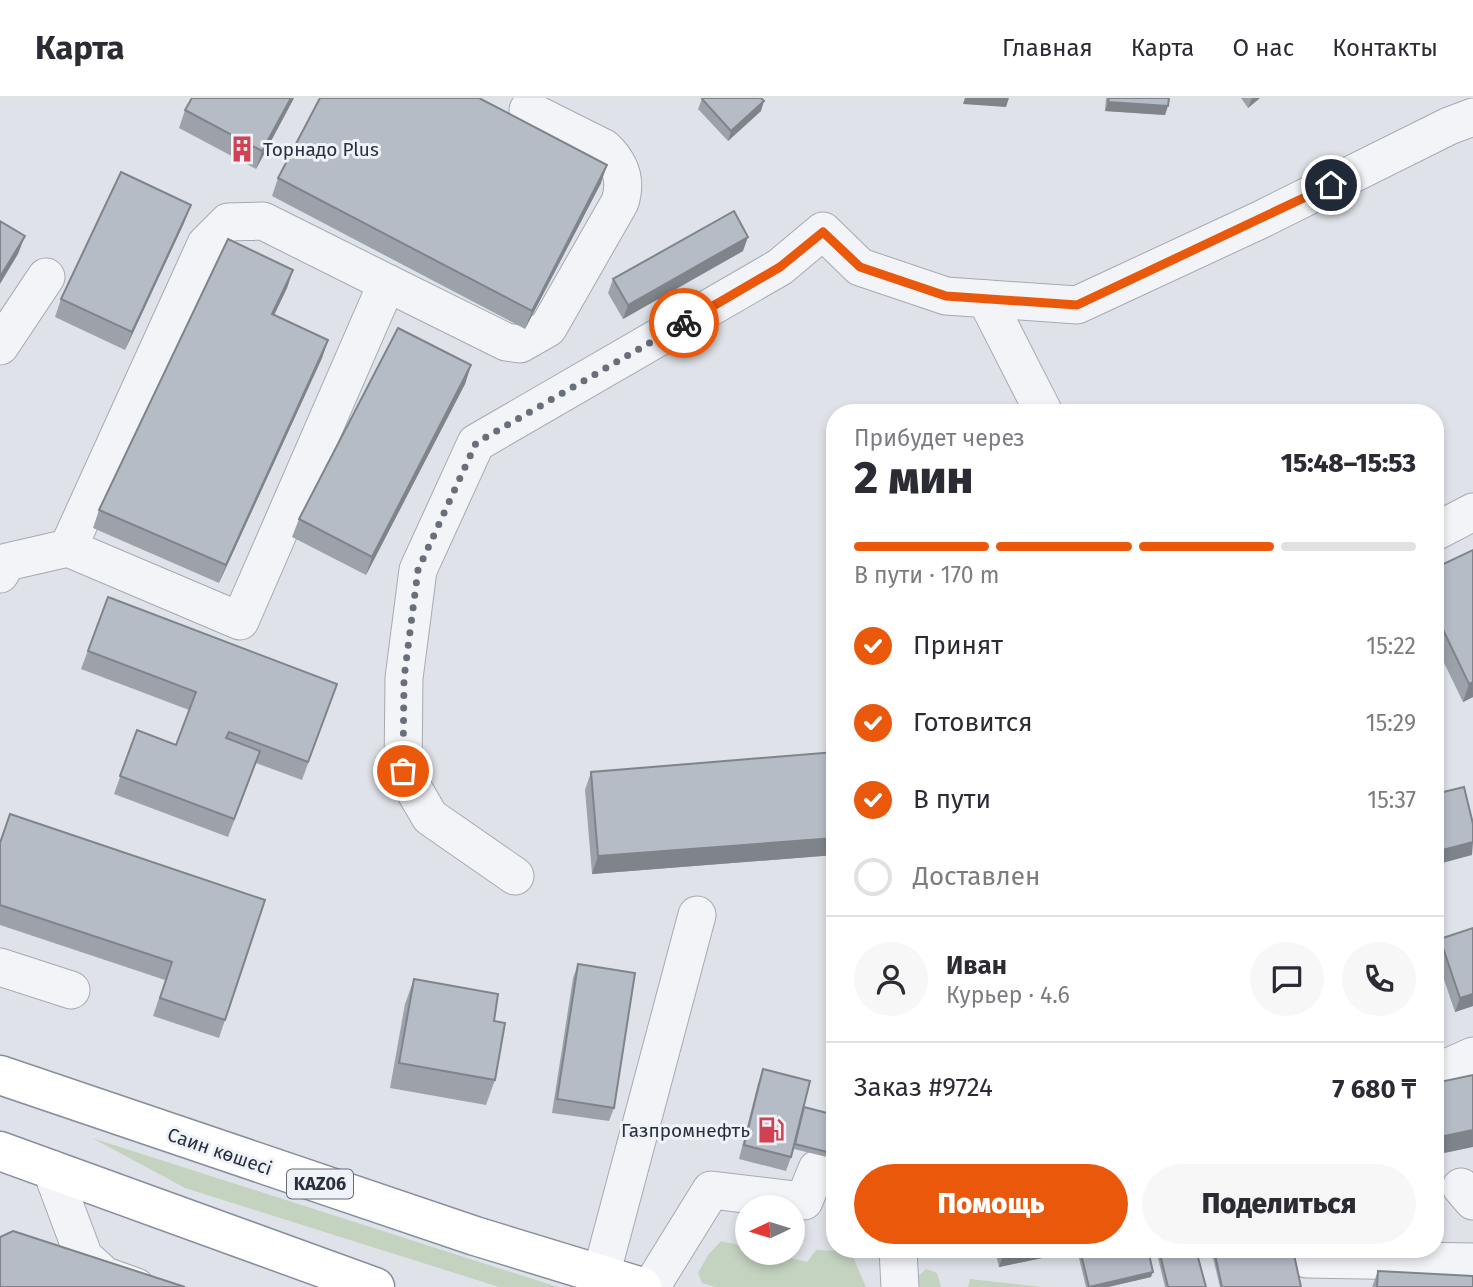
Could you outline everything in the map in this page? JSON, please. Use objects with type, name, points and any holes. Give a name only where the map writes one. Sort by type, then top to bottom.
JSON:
[{"type":"highway","name":"Саин көшесі","points":[[0,1075],[436,1223],[642,1287]]},
{"type":"highway","points":[[0,1151],[375,1287]]},
{"type":"street","points":[[68,548],[206,244],[229,222],[264,221],[506,342],[520,344],[548,328],[620,202],[625,186],[614,158],[604,148],[528,110]]},
{"type":"street","points":[[515,876],[430,817],[403,771],[404,678],[418,570],[476,443],[780,267],[823,232],[860,267],[946,296],[1077,305],[1260,220],[1449,126],[1473,117]]},
{"type":"street","points":[[0,346],[46,278]]},
{"type":"street","points":[[0,574],[7,562],[68,548],[240,621],[387,283]]},
{"type":"street","points":[[986,299],[1039,404]]},
{"type":"street","points":[[1444,528],[1473,512]]},
{"type":"street","points":[[601,1275],[697,915]]},
{"type":"street","points":[[0,967],[71,990]]},
{"type":"street","points":[[1444,1069],[1473,1056]]},
{"type":"street","points":[[51,1169],[84,1257],[105,1276],[136,1287]]},
{"type":"street","points":[[651,1287],[711,1190],[804,1201],[817,1169]]},
{"type":"street","points":[[898,1258],[900,1287]]},
{"type":"street","points":[[1309,1265],[1473,1262]]},
{"type":"green space","points":[[92,1138],[558,1287],[499,1287],[185,1188]]},
{"type":"green space","points":[[721,1241],[735,1244],[735,1265],[805,1265],[816,1250],[826,1250],[826,1258],[853,1258],[866,1287],[715,1287],[702,1283],[698,1273],[708,1255]]},
{"type":"green space","points":[[926,1269],[937,1273],[941,1287],[913,1287],[913,1281]]},
{"type":"green space","points":[[970,1279],[1042,1287],[968,1287]]},
{"type":"building","name":"Торнадо Plus","points":[[192,98],[291,98],[262,151],[185,110]]},
{"type":"building","points":[[320,98],[479,98],[607,165],[532,311],[278,178]]},
{"type":"building","points":[[703,98],[761,98],[764,101],[731,131]]},
{"type":"building","points":[[1109,98],[1169,98],[1168,106],[1108,102]]},
{"type":"building","points":[[121,172],[191,205],[132,332],[61,299]]},
{"type":"building","points":[[734,211],[748,237],[628,305],[613,279]]},
{"type":"building","points":[[0,221],[25,236],[0,277]]},
{"type":"building","points":[[228,239],[293,270],[272,314],[328,340],[226,565],[99,510]]},
{"type":"building","points":[[398,328],[471,365],[372,557],[299,519]]},
{"type":"building","points":[[1473,550],[1473,682],[1469,684],[1444,632],[1444,564]]},
{"type":"building","points":[[108,597],[337,684],[308,762],[229,732],[226,738],[260,751],[234,819],[120,776],[137,730],[176,745],[196,692],[88,651]]},
{"type":"building","points":[[826,753],[826,839],[598,856],[591,772]]},
{"type":"building","points":[[1464,787],[1473,824],[1473,842],[1444,850],[1444,792]]},
{"type":"building","points":[[10,814],[265,900],[225,1020],[160,998],[172,962],[0,905],[0,843]]},
{"type":"building","points":[[1473,928],[1473,994],[1460,998],[1444,951],[1444,938]]},
{"type":"building","points":[[578,964],[635,973],[614,1108],[557,1099]]},
{"type":"building","points":[[414,979],[498,994],[494,1021],[505,1023],[495,1080],[399,1063]]},
{"type":"building","name":"Газпромнефть","points":[[763,1069],[810,1081],[791,1157],[744,1145]]},
{"type":"building","points":[[1473,1075],[1473,1130],[1444,1136],[1444,1081]]},
{"type":"building","points":[[804,1107],[826,1113],[826,1152],[795,1144]]},
{"type":"building","points":[[13,1231],[185,1287],[0,1287],[0,1237]]},
{"type":"building","points":[[1082,1258],[1150,1258],[1153,1272],[1089,1287]]},
{"type":"building","points":[[1161,1258],[1198,1258],[1206,1287],[1168,1287]]},
{"type":"building","points":[[1216,1258],[1295,1258],[1301,1287],[1222,1287]]},
{"type":"building","points":[[1378,1271],[1473,1276],[1473,1287],[1377,1287]]},
{"type":"way so far","points":[[403,771],[404,678],[418,570],[476,443],[684,323]]},
{"type":"place","name":"Торнадо Plus","points":[[242,149]]},
{"type":"place","name":"Газпромнефть","points":[[771,1130]]},
{"type":"route","points":[[684,323],[780,267],[823,232],[860,267],[946,296],[1077,305],[1331,185]]}]
